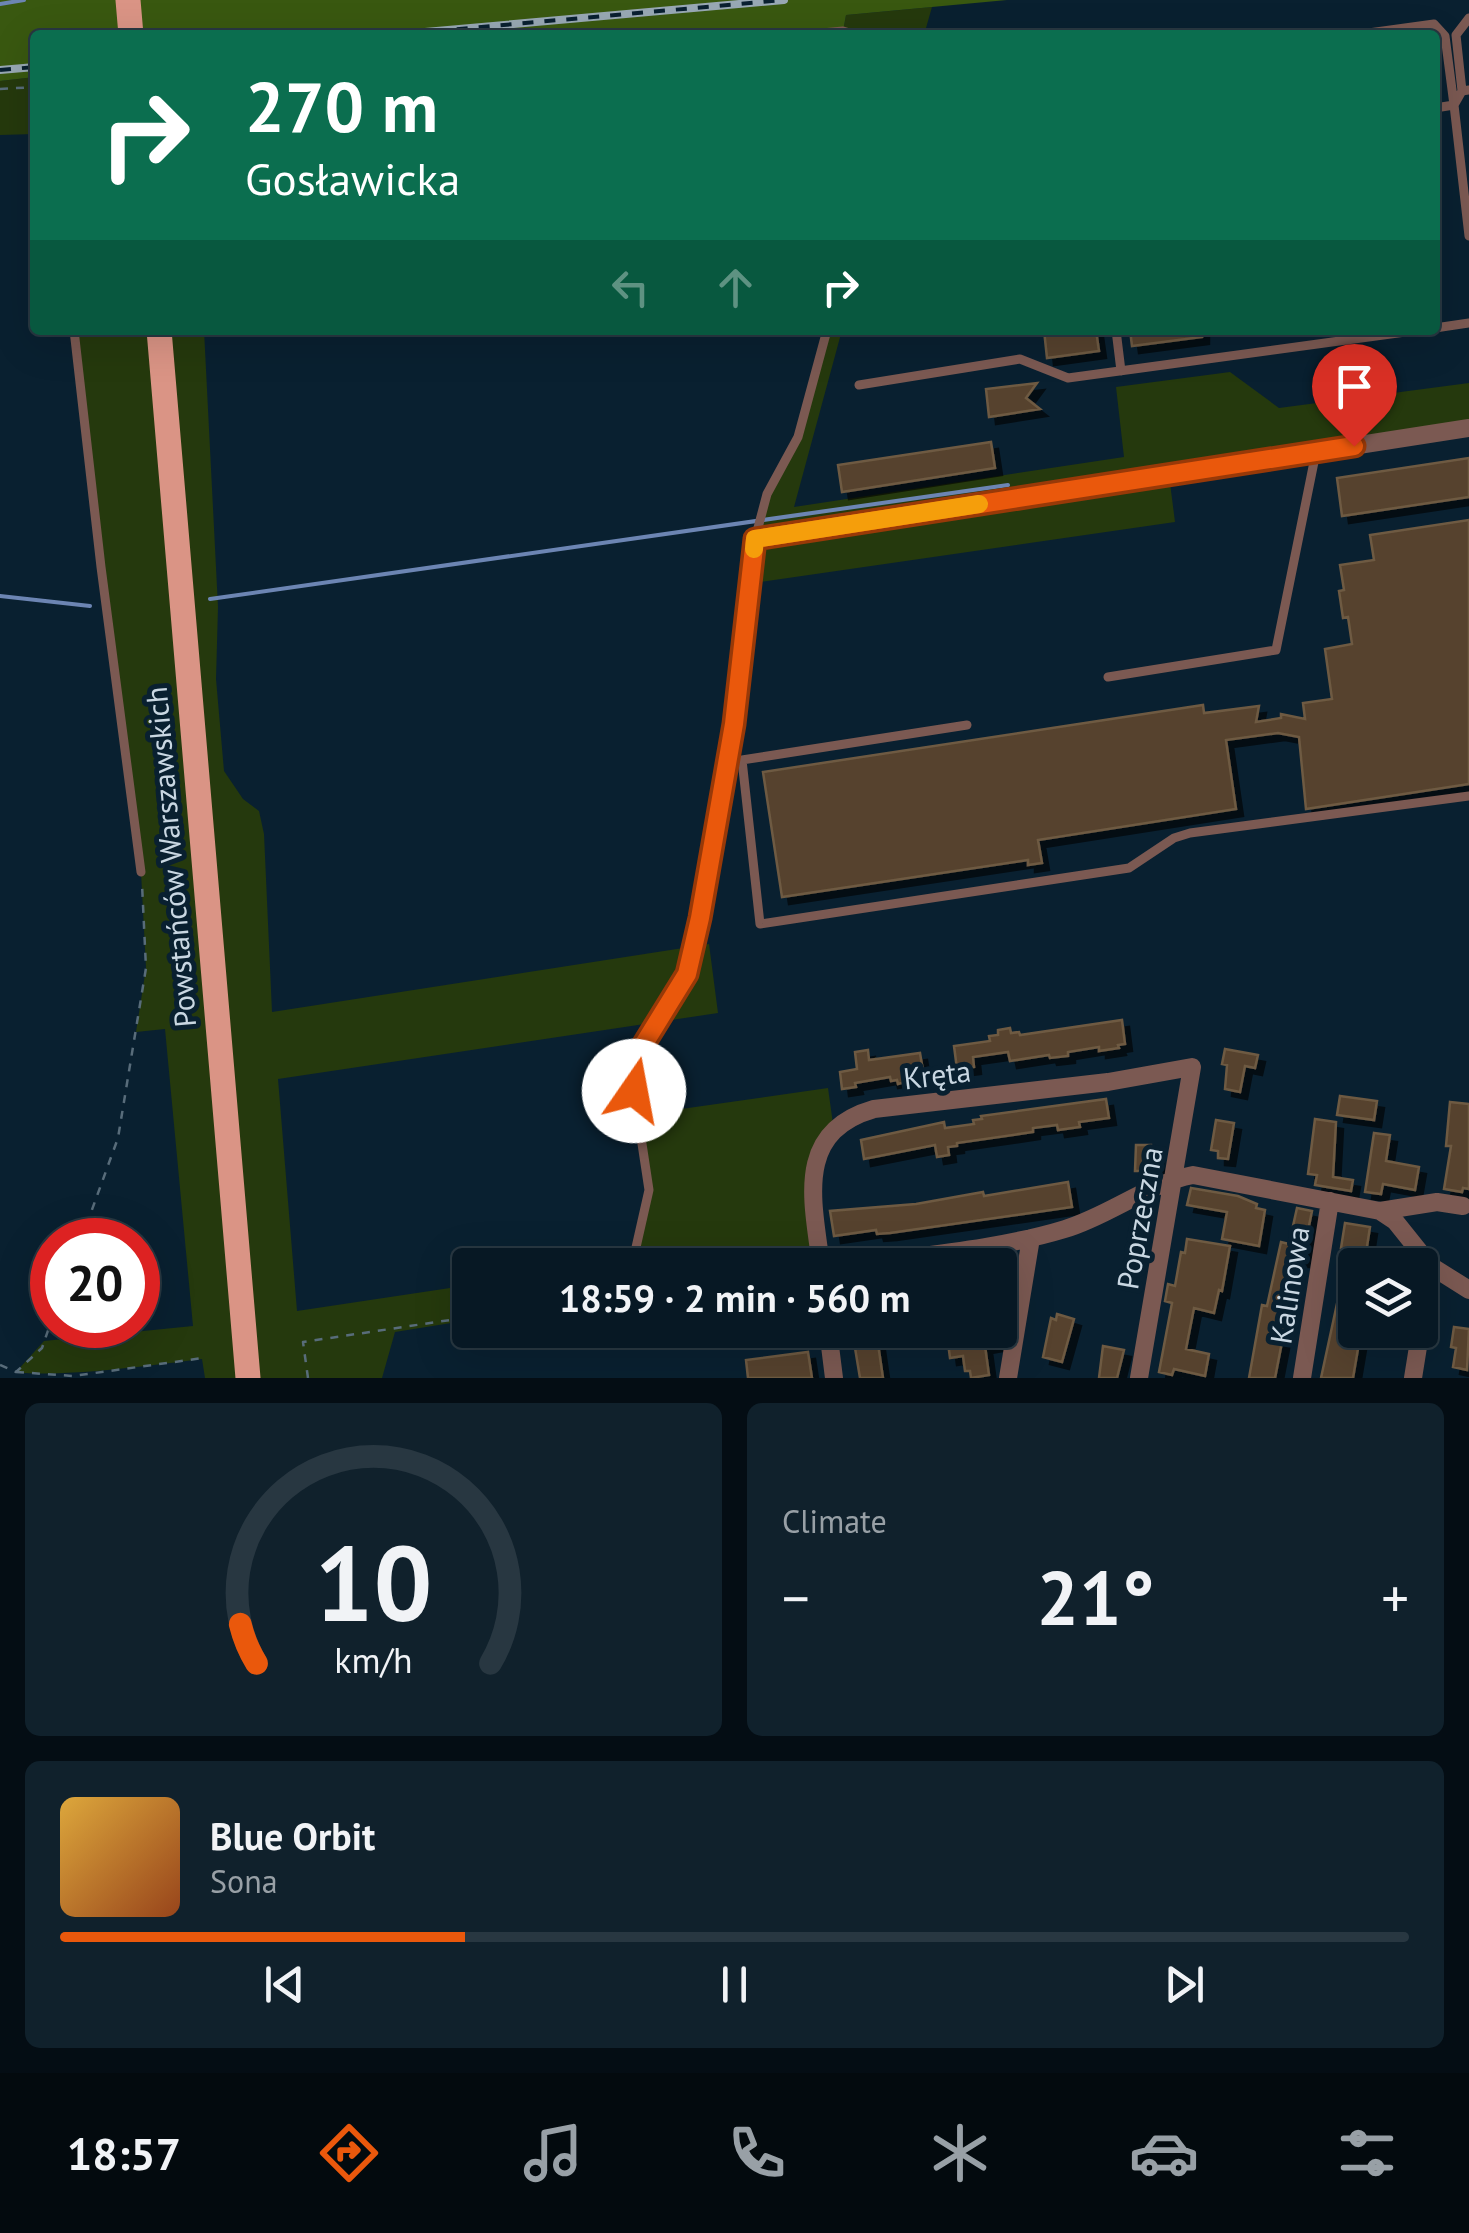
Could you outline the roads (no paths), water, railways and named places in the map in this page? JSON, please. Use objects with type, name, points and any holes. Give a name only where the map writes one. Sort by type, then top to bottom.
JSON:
[{"type":"main road","points":[[128,0],[131,30]]},
{"type":"main road","name":"Powstańców Warszawskich","points":[[159,335],[248,1378]]},
{"type":"street","points":[[755,539],[1469,428]]},
{"type":"street","name":"Poprzeczna","points":[[1139,1378],[1192,1068]]},
{"type":"street","name":"Kręta","points":[[818,1248],[812,1192],[814,1164],[821,1146],[854,1115],[874,1109],[1108,1082],[1192,1068]]},
{"type":"street","points":[[965,1248],[1070,1228],[1173,1179],[1194,1175],[1380,1211],[1436,1202],[1463,1206]]},
{"type":"street","name":"Kalinowa","points":[[1302,1378],[1330,1201]]},
{"type":"street","points":[[1380,1211],[1395,1221],[1416,1248]]},
{"type":"street","points":[[1008,1378],[1032,1238]]},
{"type":"street","points":[[1438,1271],[1469,1290]]},
{"type":"street","points":[[830,1348],[834,1378]]},
{"type":"street","points":[[1414,1378],[1418,1348]]},
{"type":"lane","points":[[1440,107],[1454,105],[1466,91],[1456,36],[1469,18]]},
{"type":"lane","points":[[1390,30],[1434,24],[1440,30]]},
{"type":"lane","points":[[1440,31],[1445,36],[1469,236]]},
{"type":"lane","points":[[1440,327],[1469,323]]},
{"type":"lane","points":[[75,335],[100,567],[141,872]]},
{"type":"lane","points":[[636,1248],[649,1190],[634,1091],[634,1060],[687,974],[734,724],[755,539],[767,494],[798,436],[826,335]]},
{"type":"lane","points":[[1117,335],[1121,371]]},
{"type":"lane","points":[[858,384],[1020,359],[1068,378],[1384,335]]},
{"type":"lane","points":[[1108,677],[1276,650],[1316,452]]},
{"type":"lane","points":[[967,725],[742,760],[760,924],[1128,868],[1174,838],[1190,833],[1469,796]]},
{"type":"waterway","points":[[0,4],[24,0]]},
{"type":"waterway","points":[[210,599],[1008,485]]},
{"type":"waterway","points":[[0,596],[90,606]]},
{"type":"railway","points":[[447,30],[784,0]]},
{"type":"railway","points":[[0,70],[30,67]]}]
